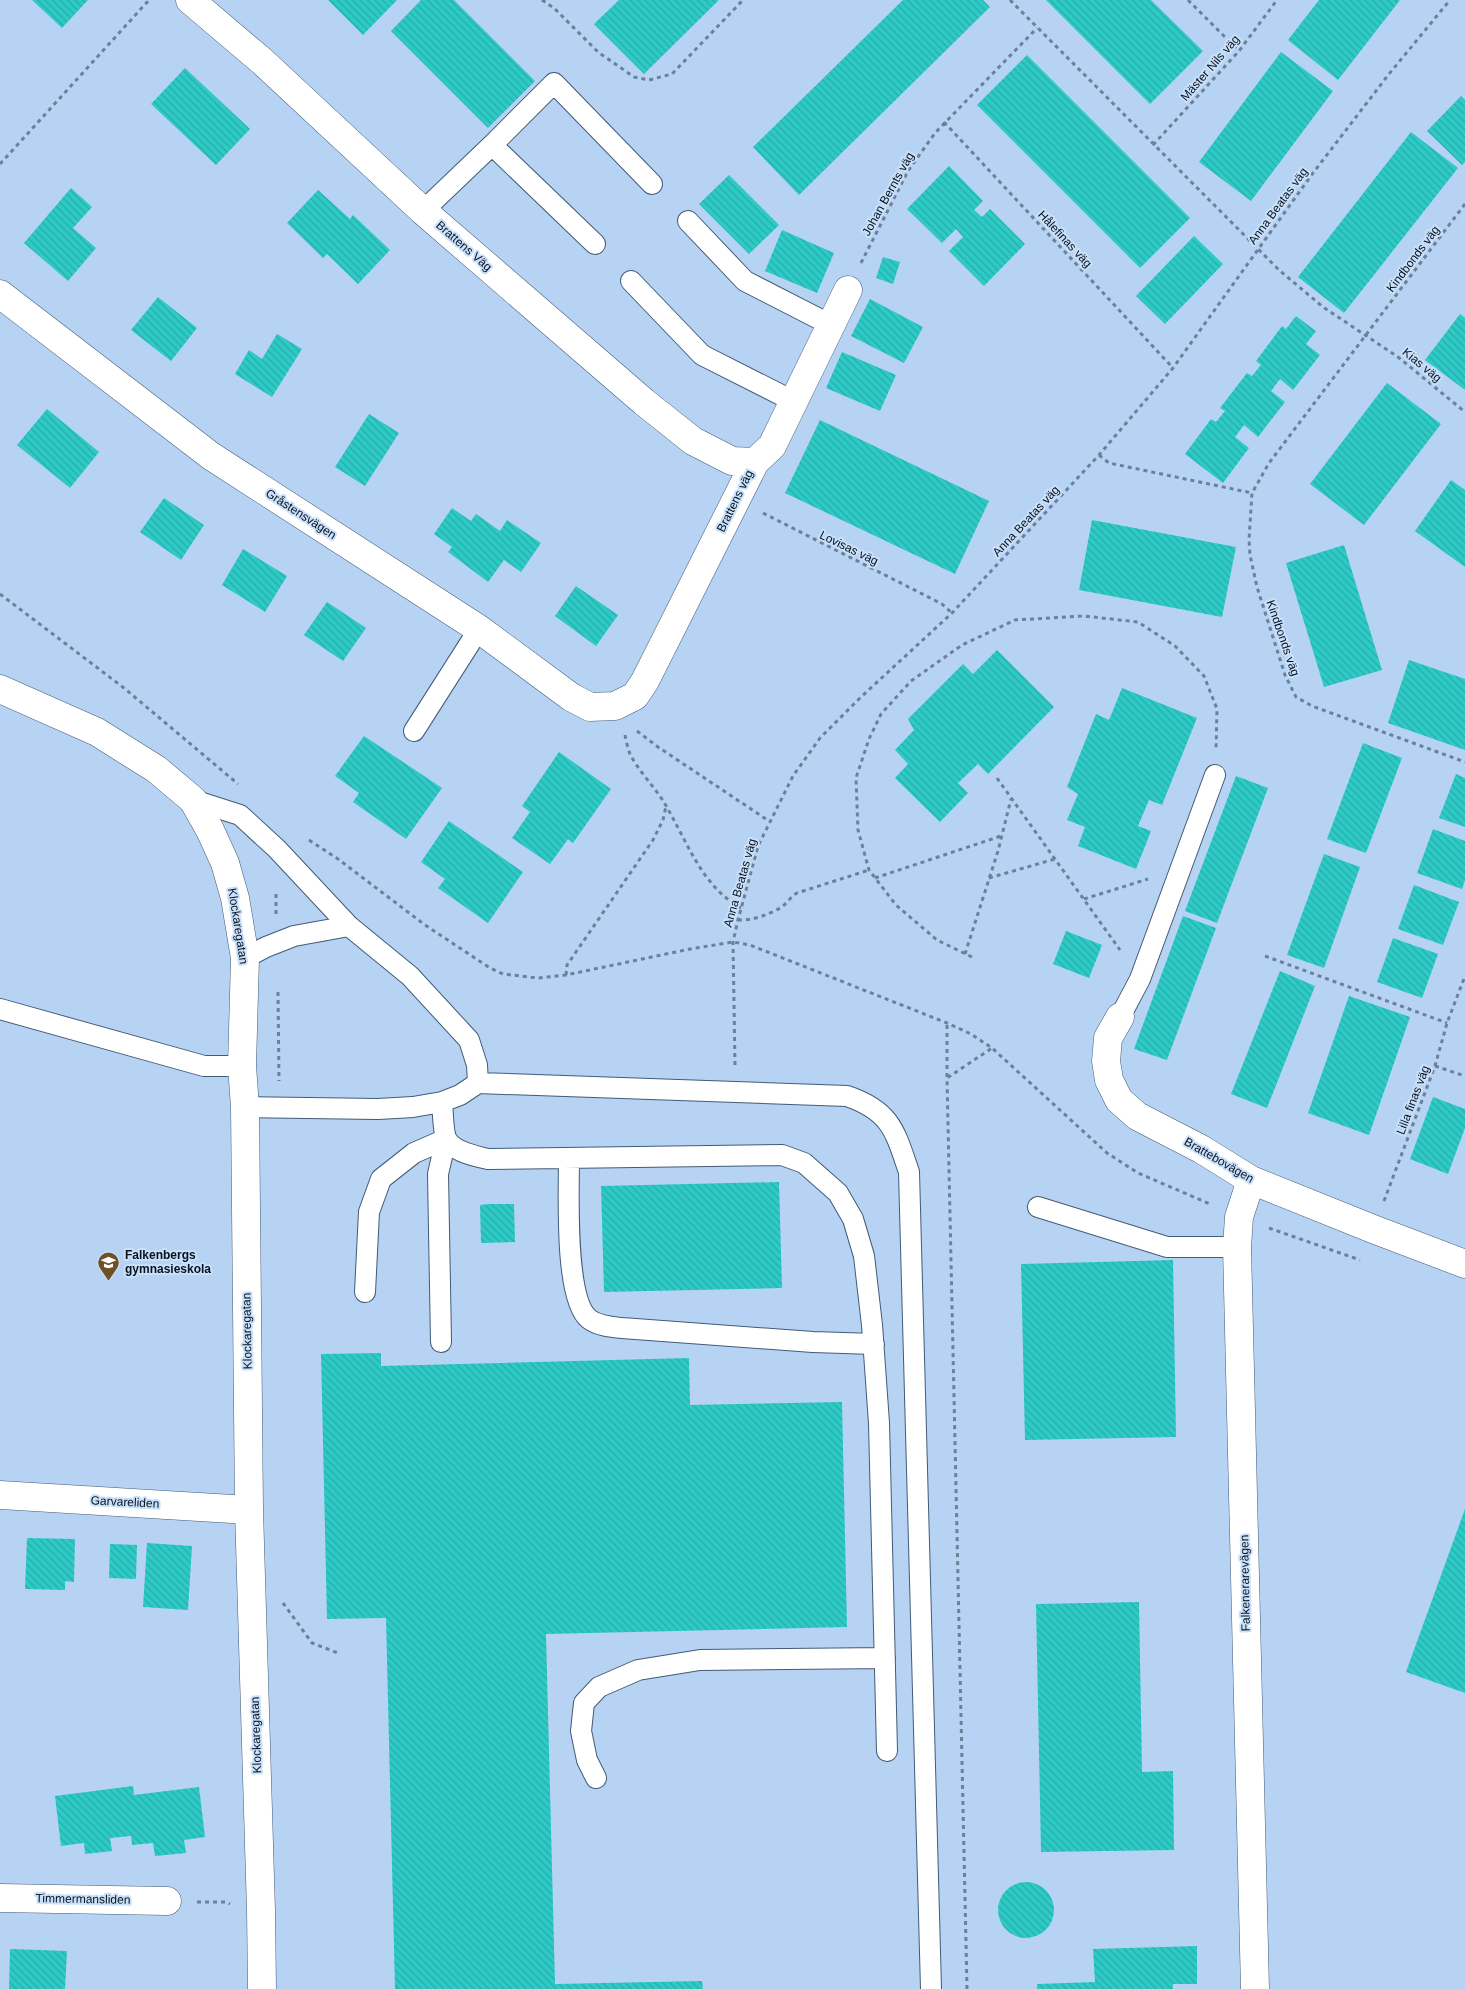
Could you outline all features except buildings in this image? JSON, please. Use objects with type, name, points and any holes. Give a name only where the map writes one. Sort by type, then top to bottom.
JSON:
[{"type":"street","name":"Brattens Väg","points":[[190,0],[263,62],[423,211],[644,402],[693,441],[732,461],[755,462]]},
{"type":"street","name":"Brattens väg","points":[[616,706],[635,696],[645,681],[755,462],[772,446],[848,290]]},
{"type":"street","name":"Gråstensvägen","points":[[0,294],[211,456],[480,629],[571,697],[590,707],[616,706]]},
{"type":"street","name":"Klockaregatan","points":[[0,689],[97,732],[156,769],[193,800],[210,830],[225,863],[235,898],[245,958],[242,1066],[249,1510],[262,1911],[262,1989]]},
{"type":"street","name":"Brattebovägen","points":[[1120,1016],[1108,1038],[1106,1061],[1110,1080],[1119,1100],[1137,1116],[1201,1149],[1251,1180],[1465,1264]]},
{"type":"street","name":"Falkenerarevägen","points":[[1251,1180],[1239,1217],[1237,1247],[1255,1989]]},
{"type":"street","name":"Garvareliden","points":[[0,1495],[249,1510]]},
{"type":"street","name":"Timmermansliden","points":[[0,1898],[167,1901]]},
{"type":"lane","points":[[423,211],[554,83],[652,184]]},
{"type":"lane","points":[[492,145],[595,244]]},
{"type":"lane","points":[[688,221],[745,281],[831,325]]},
{"type":"lane","points":[[631,282],[702,355],[794,402]]},
{"type":"lane","points":[[414,731],[480,629]]},
{"type":"lane","points":[[1120,1016],[1140,979],[1215,775]]},
{"type":"lane","points":[[193,800],[240,815],[277,849],[349,926],[410,976],[470,1040],[478,1083]]},
{"type":"lane","points":[[245,958],[294,936],[349,926]]},
{"type":"lane","points":[[0,1009],[204,1066],[242,1066]]},
{"type":"lane","points":[[244,1107],[378,1110],[413,1107],[442,1102],[460,1095],[478,1083],[847,1096],[867,1103],[884,1116],[898,1139],[908,1172],[931,1989]]},
{"type":"lane","points":[[440,1342],[438,1174],[446,1139],[442,1102]]},
{"type":"lane","points":[[446,1139],[455,1147],[488,1159],[782,1155],[804,1163],[838,1193],[853,1219],[864,1256],[874,1344],[879,1423],[886,1751]]},
{"type":"lane","points":[[365,1292],[369,1212],[381,1179],[414,1153],[446,1139]]},
{"type":"lane","points":[[569,1158],[570,1242],[574,1284],[580,1308],[589,1319],[601,1325],[622,1328],[813,1342],[874,1344]]},
{"type":"lane","points":[[1038,1207],[1166,1247],[1237,1247]]},
{"type":"lane","points":[[596,1778],[587,1760],[581,1731],[584,1703],[599,1686],[638,1670],[700,1660],[885,1658]]},
{"type":"path","points":[[0,164],[149,0]]},
{"type":"path","points":[[542,0],[554,8],[598,52],[634,78],[649,80],[672,74],[743,0]]},
{"type":"path","name":"Kias väg","points":[[1010,0],[1153,146],[1279,270],[1323,307],[1398,357],[1465,412]]},
{"type":"path","points":[[1188,0],[1239,51]]},
{"type":"path","name":"Mäster Nils väg","points":[[1153,146],[1239,51],[1277,0]]},
{"type":"path","name":"Anna Beatas väg","points":[[736,1091],[733,942],[758,846],[793,776],[820,738],[861,697],[952,613],[1100,455],[1173,368],[1258,249],[1389,74],[1450,0]]},
{"type":"path","name":"Johan Bernts väg","points":[[848,290],[908,171],[944,122],[1037,28]]},
{"type":"path","name":"Hålefinas väg","points":[[944,122],[1173,368]]},
{"type":"path","name":"Kindbonds väg","points":[[1465,204],[1269,463],[1252,493],[1250,520],[1250,555],[1257,587],[1285,675],[1296,696],[1312,706],[1465,762]]},
{"type":"path","points":[[1100,455],[1109,463],[1252,493]]},
{"type":"path","name":"Lovisas väg","points":[[737,499],[809,538],[942,604],[952,613]]},
{"type":"path","points":[[972,957],[937,940],[896,905],[869,870],[858,830],[856,778],[869,739],[880,714],[912,681],[962,645],[1015,620],[1084,616],[1138,622],[1175,646],[1204,676],[1217,709],[1215,775]]},
{"type":"path","points":[[616,706],[630,754],[666,806],[693,858],[722,895],[741,908]]},
{"type":"path","points":[[616,706],[630,724],[658,747],[770,821]]},
{"type":"path","points":[[996,778],[1140,979]]},
{"type":"path","points":[[965,954],[998,851],[1011,799]]},
{"type":"path","points":[[566,975],[567,965],[653,840],[663,820],[666,806]]},
{"type":"path","points":[[875,878],[1001,836]]},
{"type":"path","points":[[988,878],[1055,859]]},
{"type":"path","points":[[1084,899],[1182,868]]},
{"type":"path","points":[[738,920],[748,920],[779,909],[791,896],[798,892],[869,870]]},
{"type":"path","points":[[503,974],[538,978],[566,975],[690,949],[733,942],[750,945],[971,1034],[992,1048],[1107,1153],[1138,1173],[1239,1217],[1365,1262]]},
{"type":"path","points":[[1265,956],[1448,1023]]},
{"type":"path","name":"Lilla finas väg","points":[[1373,1229],[1435,1066],[1465,976]]},
{"type":"path","points":[[947,1023],[967,1989]]},
{"type":"path","points":[[947,1078],[992,1048]]},
{"type":"path","points":[[1435,1066],[1465,1076]]},
{"type":"path","points":[[280,1602],[285,1603],[312,1643],[338,1654]]},
{"type":"place","name":"Falkenbergs gymnasieskola","points":[[109,1281]]}]
